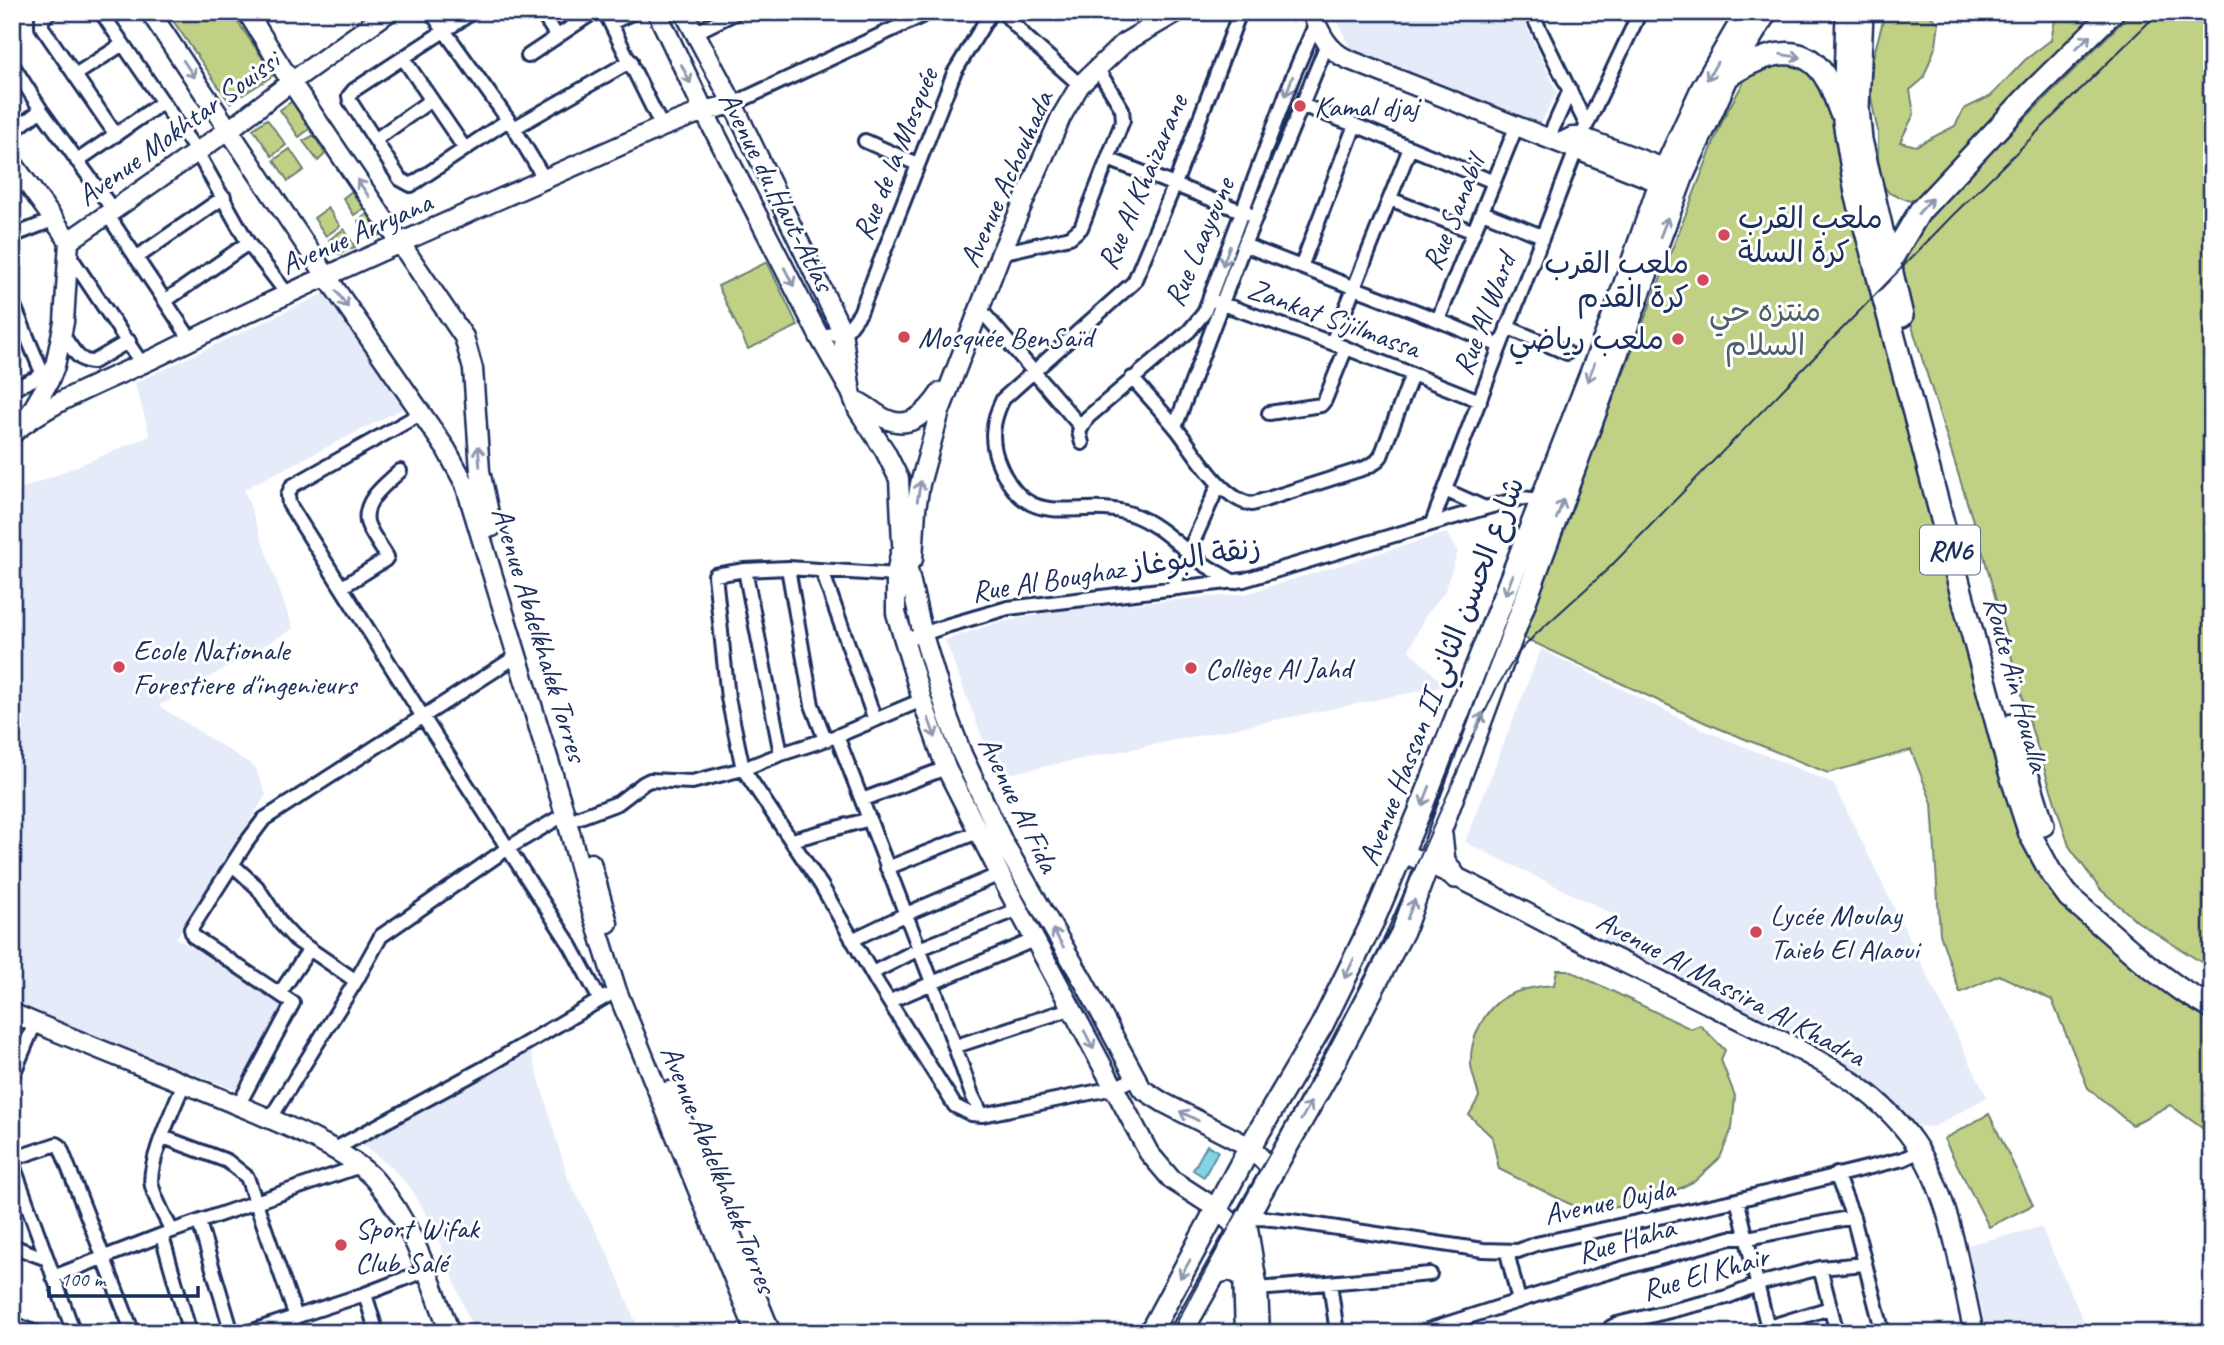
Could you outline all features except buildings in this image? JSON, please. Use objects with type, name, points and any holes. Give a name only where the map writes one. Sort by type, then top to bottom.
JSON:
[{"type":"highway","name":"Avenue Hassan II شارع الحسن الثاني","points":[[1150,1333],[1232,1220],[1258,1198],[1388,961],[1441,833],[1471,741],[1504,660],[1702,89],[1747,12]]},
{"type":"highway","name":"Avenue Hassan II شارع الحسن الثاني","points":[[1181,1333],[1216,1273],[1250,1147],[1322,1025],[1374,919],[1400,858],[1615,312],[1671,179],[1766,12]]},
{"type":"highway","name":"Route Aïn Houalla","points":[[1847,12],[1844,121],[1856,193],[2010,772],[2031,834],[2050,871],[2069,897],[2147,965],[2212,1009]]},
{"type":"highway","name":"Route Aïn Houalla","points":[[1862,12],[1858,109],[1861,139],[1914,365],[2007,709],[2038,813],[2054,853],[2076,885],[2120,930],[2171,968],[2212,993]]},
{"type":"highway","points":[[1889,263],[1920,211],[2032,92],[2113,12]]},
{"type":"highway","points":[[1728,76],[1759,58],[1773,54],[1803,58],[1820,69],[1828,81],[1844,121]]},
{"type":"highway","points":[[1441,833],[1444,861],[1455,877]]},
{"type":"highway","points":[[1216,1273],[1228,1269],[1243,1274]]},
{"type":"street","points":[[50,12],[42,19],[41,24],[116,135]]},
{"type":"street","points":[[101,12],[197,152],[248,243],[288,295]]},
{"type":"street","name":"Avenue Abdelkhalek Torres","points":[[150,12],[327,277],[422,413],[466,484],[517,656],[642,1023],[771,1333]]},
{"type":"street","name":"Avenue Abdelkhalek Torres","points":[[247,12],[291,82],[464,337],[471,354],[480,471],[488,515],[571,816],[589,902],[617,990],[757,1333]]},
{"type":"street","name":"Avenue Mokhtar Souissi","points":[[69,247],[110,212],[389,12]]},
{"type":"street","points":[[431,12],[511,124],[545,180]]},
{"type":"street","points":[[473,12],[354,90],[349,96],[400,179],[407,184],[414,185],[465,149],[631,61]]},
{"type":"street","points":[[541,12],[557,36]]},
{"type":"street","points":[[528,56],[594,12]]},
{"type":"street","points":[[634,12],[608,18],[663,127]]},
{"type":"street","name":"Avenue du Haut-Atlas","points":[[657,12],[704,111],[820,338],[899,479],[902,543]]},
{"type":"street","name":"Avenue du Haut-Atlas","points":[[684,12],[733,104],[842,331],[852,396]]},
{"type":"street","points":[[694,33],[737,12]]},
{"type":"street","points":[[897,12],[903,25]]},
{"type":"street","points":[[733,104],[930,12]]},
{"type":"street","name":"Rue de la Mosquée","points":[[842,331],[849,328],[860,313],[954,73],[990,12]]},
{"type":"street","points":[[1003,12],[1044,54],[1080,85]]},
{"type":"street","name":"Avenue Achouhada","points":[[954,372],[1060,117],[1080,85],[1124,43],[1177,12]]},
{"type":"street","name":"Rue Al Khaizarane","points":[[1234,582],[1201,562],[1170,535],[1129,514],[1114,510],[1045,509],[1026,502],[1005,476],[994,452],[994,419],[1003,399],[1134,282],[1175,184],[1240,12]]},
{"type":"street","points":[[1531,12],[1570,90],[1571,138]]},
{"type":"street","name":"Rue Al Ward","points":[[1432,523],[1542,236],[1571,138],[1640,12]]},
{"type":"street","points":[[1314,18],[1327,44],[1336,54],[1347,59],[1517,125],[1571,138],[1671,179]]},
{"type":"street","name":"Rue Laayoune","points":[[1081,427],[1103,403],[1189,331],[1216,302],[1242,212],[1314,18]]},
{"type":"street","points":[[75,75],[123,44]]},
{"type":"street","points":[[1175,427],[1216,302],[1244,246],[1327,44]]},
{"type":"street","points":[[403,58],[465,149]]},
{"type":"street","points":[[12,64],[191,340]]},
{"type":"street","points":[[1002,253],[1048,244],[1079,232],[1123,115],[1097,68]]},
{"type":"street","points":[[1570,90],[1571,138]]},
{"type":"street","points":[[375,140],[431,100]]},
{"type":"street","points":[[77,161],[163,102]]},
{"type":"street","name":"Avenue Arryana","points":[[17,424],[327,277],[663,127],[704,111],[733,104]]},
{"type":"street","points":[[1301,105],[1493,182]]},
{"type":"street","points":[[12,132],[41,110]]},
{"type":"street","points":[[1301,267],[1355,125]]},
{"type":"street","name":"Rue Sanabil","points":[[1438,320],[1517,125]]},
{"type":"street","points":[[864,141],[917,164]]},
{"type":"street","points":[[1332,344],[1410,148]]},
{"type":"street","points":[[1108,159],[1255,217]]},
{"type":"street","points":[[12,162],[53,220],[142,364]]},
{"type":"street","points":[[136,258],[224,197]]},
{"type":"street","points":[[1390,199],[1474,232]]},
{"type":"street","points":[[1482,212],[1542,236]]},
{"type":"street","points":[[12,236],[53,220]]},
{"type":"street","points":[[165,301],[248,243]]},
{"type":"street","points":[[1244,246],[1500,346]]},
{"type":"street","points":[[17,424],[49,374],[62,334],[69,247]]},
{"type":"street","points":[[12,301],[49,374],[77,394]]},
{"type":"street","name":"Zankat Sijilmassa","points":[[1216,302],[1346,348],[1479,401]]},
{"type":"street","points":[[980,309],[1081,427],[1082,443]]},
{"type":"street","points":[[1507,327],[1567,353]]},
{"type":"street","points":[[820,338],[842,331]]},
{"type":"street","points":[[62,334],[80,359],[90,363],[129,341]]},
{"type":"street","points":[[1269,414],[1317,407],[1324,402],[1346,348]]},
{"type":"street","points":[[852,396],[893,422],[911,422],[927,410],[954,372]]},
{"type":"street","name":"Avenue Al Fida","points":[[954,372],[928,447],[900,582],[923,635],[948,717],[984,807],[1142,1089],[1250,1147],[1273,1170]]},
{"type":"street","points":[[12,389],[49,374]]},
{"type":"street","points":[[1132,378],[1175,427],[1219,484],[1242,502],[1256,503],[1373,464],[1381,456],[1412,375]]},
{"type":"street","points":[[422,413],[292,485],[288,495],[289,504],[578,958],[600,1000]]},
{"type":"street","points":[[342,587],[385,561],[387,557],[368,524],[367,516],[377,492],[400,471]]},
{"type":"street","points":[[1172,589],[1187,550],[1219,484]]},
{"type":"street","points":[[1445,490],[1485,508]]},
{"type":"street","name":"Rue Al Boughaz زنقة البوغاز","points":[[903,641],[1001,609],[1234,582],[1521,498],[1541,500]]},
{"type":"street","name":"Avenue Al Fida","points":[[902,543],[896,613],[946,768],[1149,1153],[1172,1180],[1232,1220]]},
{"type":"street","points":[[900,582],[788,568],[723,572],[715,575],[728,698],[743,769],[792,840],[956,1106],[971,1114],[982,1115],[1114,1088],[1135,1078]]},
{"type":"street","points":[[788,568],[812,705],[870,819],[956,1046],[972,1096],[982,1115]]},
{"type":"street","points":[[745,570],[781,754]]},
{"type":"street","points":[[822,571],[875,720]]},
{"type":"street","points":[[238,1105],[293,1002],[191,934],[191,929],[246,843],[269,815],[379,747],[517,656]]},
{"type":"street","points":[[270,1119],[381,936],[508,848],[571,816],[618,803],[650,780],[692,782],[743,769],[831,738],[922,700]]},
{"type":"street","points":[[862,800],[946,768]]},
{"type":"street","points":[[792,840],[870,819]]},
{"type":"street","points":[[887,868],[978,832]]},
{"type":"street","name":"Avenue Al Massira Al Khadra","points":[[1400,858],[1427,869],[1831,1077],[1871,1107],[1916,1153],[1939,1218],[1965,1333]]},
{"type":"street","points":[[233,865],[257,887],[289,933],[309,950],[356,981]]},
{"type":"street","name":"Avenue Al Massira Al Khadra","points":[[1427,869],[1455,877],[1833,1068],[1858,1085],[1886,1109],[1937,1183],[1949,1221],[1974,1333]]},
{"type":"street","points":[[852,940],[1000,874]]},
{"type":"street","points":[[872,973],[919,949],[1019,909]]},
{"type":"street","points":[[890,1001],[1036,940]]},
{"type":"street","points":[[280,993],[309,950]]},
{"type":"street","points":[[956,1046],[1069,1000],[1084,982]]},
{"type":"street","points":[[333,1150],[486,1067],[617,990]]},
{"type":"street","points":[[12,1077],[21,1015],[238,1105],[333,1150],[360,1166],[379,1186],[407,1224],[450,1333]]},
{"type":"street","points":[[184,1083],[155,1157],[151,1185],[167,1234],[190,1333]]},
{"type":"street","points":[[163,1137],[227,1161],[247,1177],[296,1317]]},
{"type":"street","points":[[74,1333],[12,1161],[59,1145],[133,1333]]},
{"type":"street","name":"Avenue Oujda","points":[[1232,1220],[1262,1218],[1507,1252],[1518,1251],[1536,1244],[1737,1200],[1916,1153]]},
{"type":"street","points":[[53,1277],[360,1166]]},
{"type":"street","points":[[1836,1174],[1853,1217],[1883,1333]]},
{"type":"street","name":"Avenue Oujda","points":[[1258,1198],[1268,1209],[1305,1223]]},
{"type":"street","points":[[1737,1200],[1748,1238],[1756,1287],[1768,1327]]},
{"type":"street","name":"Rue Haha","points":[[1418,1333],[1730,1238],[1748,1238],[1853,1217]]},
{"type":"street","points":[[1232,1220],[1243,1274],[1245,1333]]},
{"type":"street","points":[[1232,1220],[1258,1289],[1260,1333]]},
{"type":"street","points":[[199,1222],[232,1333]]},
{"type":"street","points":[[12,1246],[47,1259]]},
{"type":"street","points":[[1507,1252],[1519,1301]]},
{"type":"street","name":"Rue El Khair","points":[[1608,1333],[1616,1324],[1727,1297],[1762,1283],[1820,1268],[1865,1264]]},
{"type":"street","points":[[1820,1268],[1835,1332]]},
{"type":"street","points":[[246,1333],[365,1294],[427,1270]]},
{"type":"street","points":[[1258,1289],[1430,1274]]},
{"type":"street","points":[[1331,1283],[1337,1333]]},
{"type":"street","points":[[365,1294],[377,1333]]},
{"type":"street","points":[[1749,1333],[1830,1308]]},
{"type":"street","points":[[12,1323],[36,1333]]},
{"type":"shaded area","points":[[1334,12],[1520,12],[1557,92],[1538,129],[1352,54]]},
{"type":"shaded area","name":"Ecole Nationale Forestiere d'ingenieurs","points":[[327,292],[408,406],[244,489],[293,629],[159,706],[255,767],[266,795],[176,938],[289,1006],[239,1091],[26,1010],[12,991],[12,493],[150,436],[135,383]]},
{"type":"shaded area","name":"Collège Al Jahd","points":[[1446,533],[1458,551],[1444,593],[1424,618],[1409,650],[1445,686],[997,776],[945,640],[996,623],[1070,609],[1245,594]]},
{"type":"shaded area","name":"Lycée Moulay Taieb El Alaoui","points":[[1541,649],[1706,731],[1833,783],[1987,1097],[1934,1127],[1919,1126],[1870,1085],[1825,1053],[1707,993],[1601,944],[1615,915],[1465,842]]},
{"type":"shaded area","points":[[530,1048],[568,1179],[610,1258],[640,1333],[474,1333],[433,1225],[410,1187],[392,1168],[357,1140]]},
{"type":"shaded area","points":[[2041,1227],[2089,1333],[1987,1333],[1967,1245]]},
{"type":"green space","points":[[167,12],[231,12],[274,75],[230,103]]},
{"type":"green space","points":[[1882,12],[1925,12],[1939,23],[1936,45],[1923,79],[1910,90],[1914,114],[1900,142],[1916,146],[1955,126],[1964,109],[1991,96],[2025,60],[2051,40],[2056,15],[2062,12],[2108,12],[2047,71],[2015,93],[2005,115],[1935,188],[1910,201],[1889,193],[1878,178],[1878,132],[1870,93],[1873,58],[1884,17]]},
{"type":"green space","points":[[2132,12],[2212,12],[2212,969],[2138,922],[2100,889],[2069,846],[2029,721],[1984,556],[1900,288],[1907,252],[1928,215]]},
{"type":"green space","name":"منتزه حي السلام","points":[[1760,63],[1789,63],[1809,69],[1839,118],[2046,864],[2212,1018],[2212,1135],[2170,1105],[2132,1125],[2088,1088],[2052,1000],[1999,975],[1960,993],[1940,934],[1932,803],[1911,750],[1828,773],[1706,723],[1520,636],[1724,117],[1746,78]]},
{"type":"green space","points":[[294,100],[313,126],[299,137],[280,110]]},
{"type":"green space","points":[[267,119],[286,145],[272,156],[253,129]]},
{"type":"green space","points":[[314,135],[325,154],[318,161],[303,141]]},
{"type":"green space","points":[[290,149],[304,170],[288,181],[274,160]]},
{"type":"green space","points":[[352,191],[357,200],[366,200],[369,205],[354,215],[343,198]]},
{"type":"green space","points":[[328,208],[340,226],[326,236],[314,218]]},
{"type":"green space","points":[[371,211],[386,232],[371,239],[358,221]]},
{"type":"green space","points":[[344,229],[355,247],[339,254],[329,240]]},
{"type":"green space","points":[[767,262],[798,326],[748,349],[718,286]]},
{"type":"green space","points":[[1557,970],[1568,970],[1691,1029],[1700,1025],[1725,1050],[1721,1060],[1735,1096],[1732,1128],[1720,1158],[1695,1181],[1666,1195],[1627,1207],[1606,1207],[1580,1216],[1572,1205],[1499,1169],[1492,1137],[1469,1115],[1479,1097],[1471,1065],[1473,1045],[1485,1016],[1499,1001],[1525,989],[1554,985]]},
{"type":"green space","points":[[1989,1114],[2033,1205],[1989,1227],[1944,1139]]},
{"type":"water","points":[[1207,1145],[1218,1151],[1204,1177],[1193,1170]]},
{"type":"tram line","points":[[1171,1333],[1378,952],[1471,741],[1496,689],[1518,653],[1608,569],[1955,213],[2159,12]]},
{"type":"place","name":"Kamal djaj","points":[[1300,106]]},
{"type":"place","name":"ملعب القرب كرة السلة","points":[[1724,235]]},
{"type":"place","name":"ملعب القرب كرة القدم","points":[[1703,280]]},
{"type":"place","name":"Mosquée BenSaïd","points":[[904,337]]},
{"type":"place","name":"ملعب رياضي","points":[[1678,339]]},
{"type":"place","name":"Ecole Nationale Forestiere d'ingenieurs","points":[[119,667]]},
{"type":"place","name":"Collège Al Jahd","points":[[1191,668]]},
{"type":"place","name":"Lycée Moulay Taieb El Alaoui","points":[[1756,932]]},
{"type":"place","name":"Sport Wifak Club Salé","points":[[341,1245]]}]
